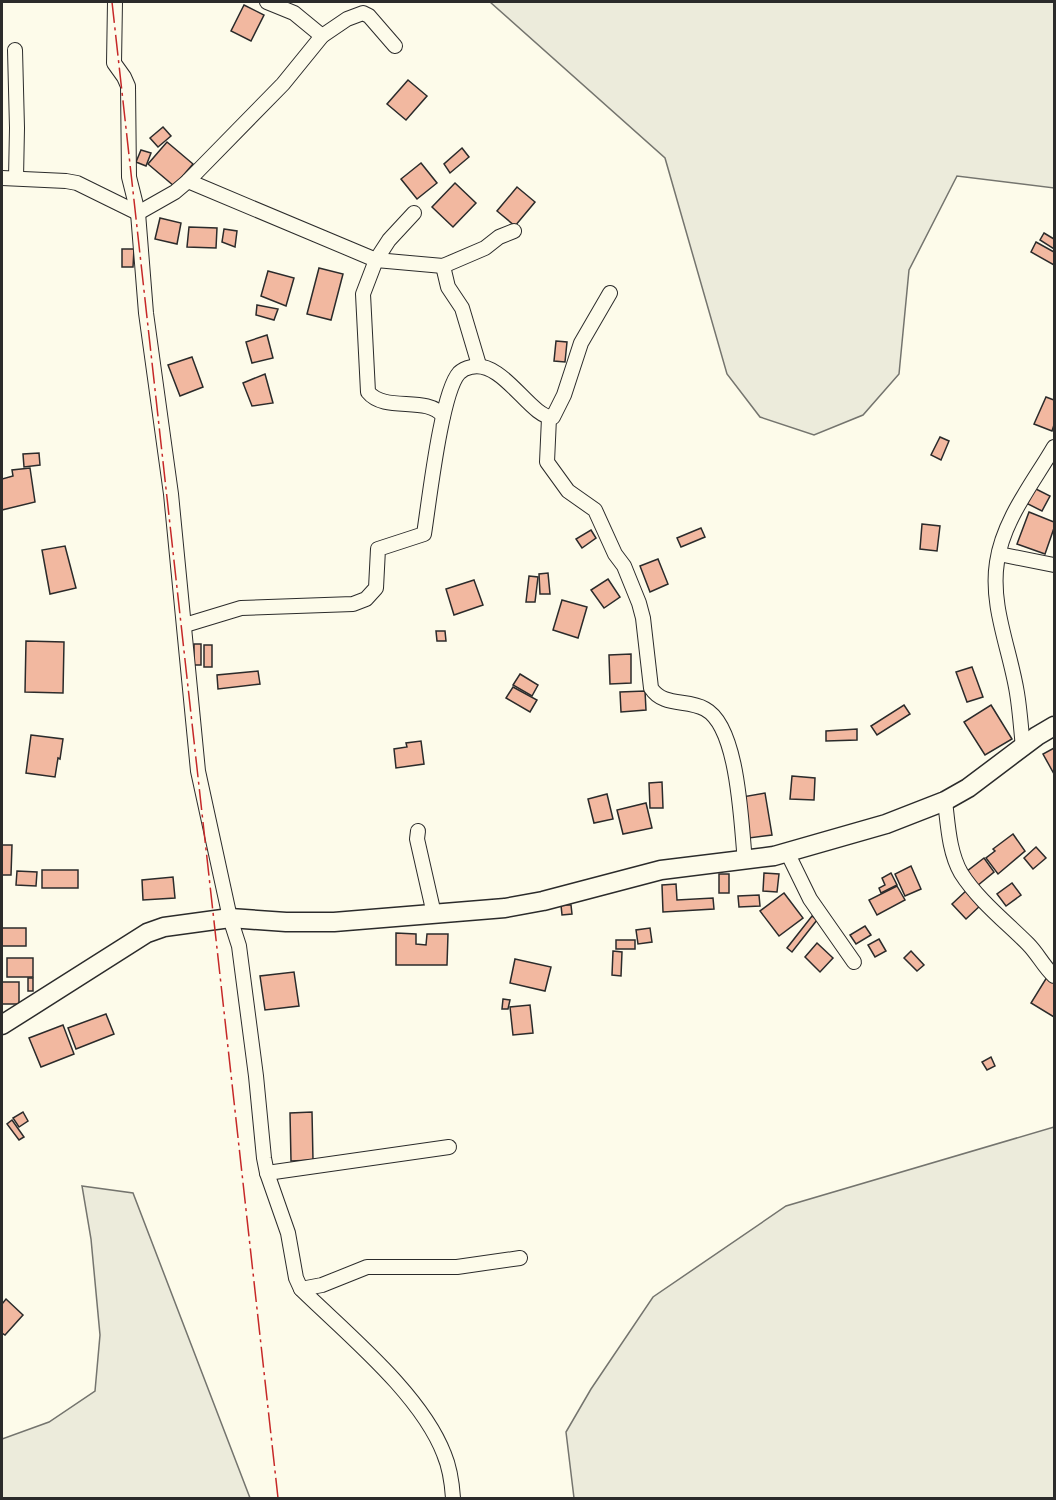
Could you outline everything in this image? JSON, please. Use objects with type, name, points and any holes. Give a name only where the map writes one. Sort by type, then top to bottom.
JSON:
[{"type":"street","points":[[115,2],[114,63],[128,86],[129,177],[138,213],[146,313],[171,494],[198,771],[230,918],[239,946],[267,1173],[288,1233],[300,1289],[386,1372],[414,1403],[445,1454],[451,1474],[453,1498]]},
{"type":"street","points":[[267,2],[294,13],[322,36]]},
{"type":"street","points":[[138,213],[176,192],[283,84],[322,36],[363,7],[395,46]]},
{"type":"street","points":[[15,50],[17,128],[9,178],[77,183],[138,213]]},
{"type":"street","points":[[188,181],[376,260],[443,266],[485,248],[499,237],[514,231]]},
{"type":"street","points":[[414,213],[389,240],[376,260],[363,294],[368,392],[379,402],[420,406],[438,411],[443,416]]},
{"type":"street","points":[[443,266],[448,287],[462,308],[478,365]]},
{"type":"street","points":[[549,418],[554,416],[564,395],[581,343],[610,293]]},
{"type":"street","points":[[185,625],[241,608],[352,604],[366,599],[376,588],[378,549],[424,534],[443,416],[455,379],[460,371],[478,365],[489,368],[549,418]]},
{"type":"street","points":[[549,418],[547,462],[568,491],[595,510],[615,554],[624,566],[639,603],[644,618],[651,688],[662,699],[690,704],[711,713],[724,734],[735,765],[745,861]]},
{"type":"street","points":[[1023,747],[1017,692],[999,615],[995,586],[999,554],[1008,528],[1054,447]]},
{"type":"street","points":[[999,554],[1054,565]]},
{"type":"street","points":[[2,1025],[147,933],[165,927],[230,918],[286,922],[334,922],[505,908],[543,901],[686,865],[745,861],[787,852],[886,824],[945,801],[968,788],[1054,726]]},
{"type":"street","points":[[945,801],[952,849],[962,873],[986,903],[1031,947],[1054,976]]},
{"type":"street","points":[[418,831],[417,839],[434,914]]},
{"type":"street","points":[[787,852],[810,899],[854,962]]},
{"type":"street","points":[[267,1173],[449,1147]]},
{"type":"street","points":[[300,1289],[322,1285],[367,1267],[457,1267],[520,1258]]},
{"type":"shaded area","points":[[490,2],[1054,2],[1054,188],[957,176],[909,270],[899,374],[863,415],[814,435],[760,417],[727,374],[665,158]]},
{"type":"shaded area","points":[[1054,1127],[1054,1498],[574,1498],[566,1432],[591,1389],[653,1297],[786,1206]]},
{"type":"shaded area","points":[[82,1186],[133,1193],[250,1498],[2,1498],[2,1439],[49,1422],[95,1391],[100,1335],[91,1239]]},
{"type":"building","points":[[244,5],[264,15],[251,41],[231,31]]},
{"type":"building","points":[[408,80],[427,96],[406,120],[387,104]]},
{"type":"building","points":[[163,127],[171,136],[158,147],[150,138]]},
{"type":"building","points":[[167,142],[193,164],[174,186],[148,164]]},
{"type":"building","points":[[462,148],[469,157],[450,173],[444,164]]},
{"type":"building","points":[[141,150],[151,153],[146,166],[136,162]]},
{"type":"building","points":[[421,163],[437,183],[417,199],[401,179]]},
{"type":"building","points":[[455,183],[476,203],[453,227],[432,207]]},
{"type":"building","points":[[517,187],[535,202],[515,226],[497,211]]},
{"type":"building","points":[[160,218],[181,223],[177,244],[155,239]]},
{"type":"building","points":[[189,227],[217,228],[216,248],[187,247]]},
{"type":"building","points":[[224,229],[237,231],[235,247],[222,242]]},
{"type":"building","points":[[1044,233],[1054,239],[1054,249],[1040,240]]},
{"type":"building","points":[[1036,242],[1054,252],[1054,265],[1031,252]]},
{"type":"building","points":[[122,249],[134,249],[133,267],[122,267]]},
{"type":"building","points":[[319,268],[343,274],[331,320],[307,314]]},
{"type":"building","points":[[268,271],[294,278],[286,306],[261,296]]},
{"type":"building","points":[[257,305],[278,309],[274,320],[256,315]]},
{"type":"building","points":[[267,335],[273,358],[252,363],[246,342]]},
{"type":"building","points":[[556,341],[567,342],[565,362],[554,361]]},
{"type":"building","points":[[192,357],[203,387],[180,396],[168,365]]},
{"type":"building","points":[[265,374],[273,403],[252,406],[243,383]]},
{"type":"building","points":[[1046,397],[1054,400],[1052,431],[1034,424]]},
{"type":"building","points":[[940,437],[949,441],[941,460],[931,455]]},
{"type":"building","points":[[39,453],[40,465],[24,467],[23,454]]},
{"type":"building","points":[[30,468],[35,502],[2,510],[2,479],[13,476],[12,470]]},
{"type":"building","points":[[1034,488],[1050,496],[1042,511],[1026,503]]},
{"type":"building","points":[[1029,512],[1054,522],[1045,554],[1017,544]]},
{"type":"building","points":[[922,524],[940,526],[937,551],[920,549]]},
{"type":"building","points":[[701,528],[705,537],[681,547],[677,538]]},
{"type":"building","points":[[591,530],[596,538],[582,548],[576,539]]},
{"type":"building","points":[[65,546],[76,588],[50,594],[42,550]]},
{"type":"building","points":[[658,559],[668,584],[650,592],[640,566]]},
{"type":"building","points":[[548,573],[550,594],[540,594],[539,574]]},
{"type":"building","points":[[529,576],[538,577],[535,602],[526,602]]},
{"type":"building","points":[[608,579],[620,597],[604,608],[591,590]]},
{"type":"building","points":[[474,580],[483,605],[454,615],[446,589]]},
{"type":"building","points":[[562,600],[587,607],[578,638],[553,630]]},
{"type":"building","points":[[436,631],[445,631],[446,641],[437,641]]},
{"type":"building","points":[[26,641],[64,642],[63,693],[25,692]]},
{"type":"building","points":[[194,644],[201,644],[201,665],[194,665]]},
{"type":"building","points":[[204,645],[212,645],[212,667],[204,667]]},
{"type":"building","points":[[631,654],[631,683],[610,684],[609,655]]},
{"type":"building","points":[[972,667],[983,697],[967,702],[956,672]]},
{"type":"building","points":[[258,671],[260,684],[218,689],[217,675]]},
{"type":"building","points":[[520,674],[538,685],[532,696],[513,685]]},
{"type":"building","points":[[513,687],[537,700],[530,712],[506,698]]},
{"type":"building","points":[[645,691],[646,710],[621,712],[620,692]]},
{"type":"building","points":[[904,705],[910,714],[877,735],[871,726]]},
{"type":"building","points":[[991,705],[1012,739],[985,755],[964,722]]},
{"type":"building","points":[[857,729],[857,740],[826,741],[826,731]]},
{"type":"building","points":[[31,735],[63,739],[55,777],[26,773]]},
{"type":"building","points":[[421,741],[424,764],[396,768],[394,749],[407,747],[406,743]]},
{"type":"building","points":[[1054,748],[1054,774],[1043,754]]},
{"type":"building","points":[[792,776],[815,778],[814,800],[790,799]]},
{"type":"building","points":[[662,782],[663,808],[650,808],[649,783]]},
{"type":"building","points":[[765,793],[772,835],[749,838],[742,797]]},
{"type":"building","points":[[607,794],[613,819],[594,823],[588,799]]},
{"type":"building","points":[[646,803],[652,828],[623,834],[617,810]]},
{"type":"building","points":[[1013,834],[1025,851],[998,874],[986,858],[995,851],[993,849]]},
{"type":"building","points":[[2,845],[12,845],[11,875],[2,875]]},
{"type":"building","points":[[1036,847],[1046,858],[1033,869],[1024,858]]},
{"type":"building","points":[[984,858],[994,872],[977,886],[966,872]]},
{"type":"building","points":[[911,866],[921,889],[905,896],[895,874]]},
{"type":"building","points":[[42,870],[78,870],[78,888],[42,888]]},
{"type":"building","points":[[17,871],[37,872],[36,886],[16,885]]},
{"type":"building","points":[[764,873],[779,874],[777,892],[763,891]]},
{"type":"building","points":[[891,873],[897,885],[881,893],[879,888],[885,885],[882,878]]},
{"type":"building","points":[[719,874],[729,874],[729,893],[719,893]]},
{"type":"building","points":[[173,877],[175,898],[143,900],[142,880]]},
{"type":"building","points":[[1012,883],[1021,895],[1006,906],[997,894]]},
{"type":"building","points":[[676,884],[677,900],[713,898],[714,909],[663,912],[662,885]]},
{"type":"building","points":[[897,886],[905,900],[877,915],[869,900]]},
{"type":"building","points":[[968,889],[982,904],[966,919],[952,904]]},
{"type":"building","points":[[784,893],[803,918],[779,936],[760,911]]},
{"type":"building","points":[[759,895],[760,906],[739,907],[738,896]]},
{"type":"building","points":[[561,905],[571,905],[572,914],[562,915]]},
{"type":"building","points":[[812,916],[817,920],[792,952],[787,948]]},
{"type":"building","points":[[865,926],[871,935],[856,944],[850,935]]},
{"type":"building","points":[[2,928],[26,928],[26,946],[2,946]]},
{"type":"building","points":[[650,928],[652,942],[638,944],[636,930]]},
{"type":"building","points":[[396,933],[416,934],[416,944],[426,945],[427,934],[448,934],[447,965],[396,965]]},
{"type":"building","points":[[879,939],[886,951],[875,957],[868,945]]},
{"type":"building","points":[[616,940],[635,940],[635,949],[616,949]]},
{"type":"building","points":[[817,943],[833,958],[820,972],[805,957]]},
{"type":"building","points":[[613,951],[622,952],[621,976],[612,975]]},
{"type":"building","points":[[911,951],[924,965],[917,971],[904,958]]},
{"type":"building","points":[[7,958],[33,958],[33,977],[7,977]]},
{"type":"building","points":[[515,959],[551,967],[545,991],[510,983]]},
{"type":"building","points":[[294,972],[299,1006],[265,1010],[260,976]]},
{"type":"building","points":[[1047,977],[1054,982],[1054,1017],[1031,1003]]},
{"type":"building","points":[[28,978],[33,978],[33,991],[28,991]]},
{"type":"building","points":[[2,982],[19,982],[19,1004],[2,1004]]},
{"type":"building","points":[[503,999],[510,1000],[508,1009],[502,1009]]},
{"type":"building","points":[[530,1005],[533,1033],[513,1035],[510,1007]]},
{"type":"building","points":[[106,1014],[114,1034],[76,1049],[68,1028]]},
{"type":"building","points":[[63,1025],[74,1054],[41,1067],[29,1038]]},
{"type":"building","points":[[991,1057],[995,1066],[987,1070],[982,1062]]},
{"type":"building","points":[[23,1112],[28,1121],[19,1127],[13,1118]]},
{"type":"building","points":[[312,1112],[313,1160],[291,1161],[290,1113]]},
{"type":"building","points":[[12,1120],[24,1137],[19,1140],[7,1124]]},
{"type":"building","points":[[6,1299],[23,1315],[5,1335],[2,1333],[2,1304]]},
{"type":"power","points":[[112,2],[278,1498]]}]
